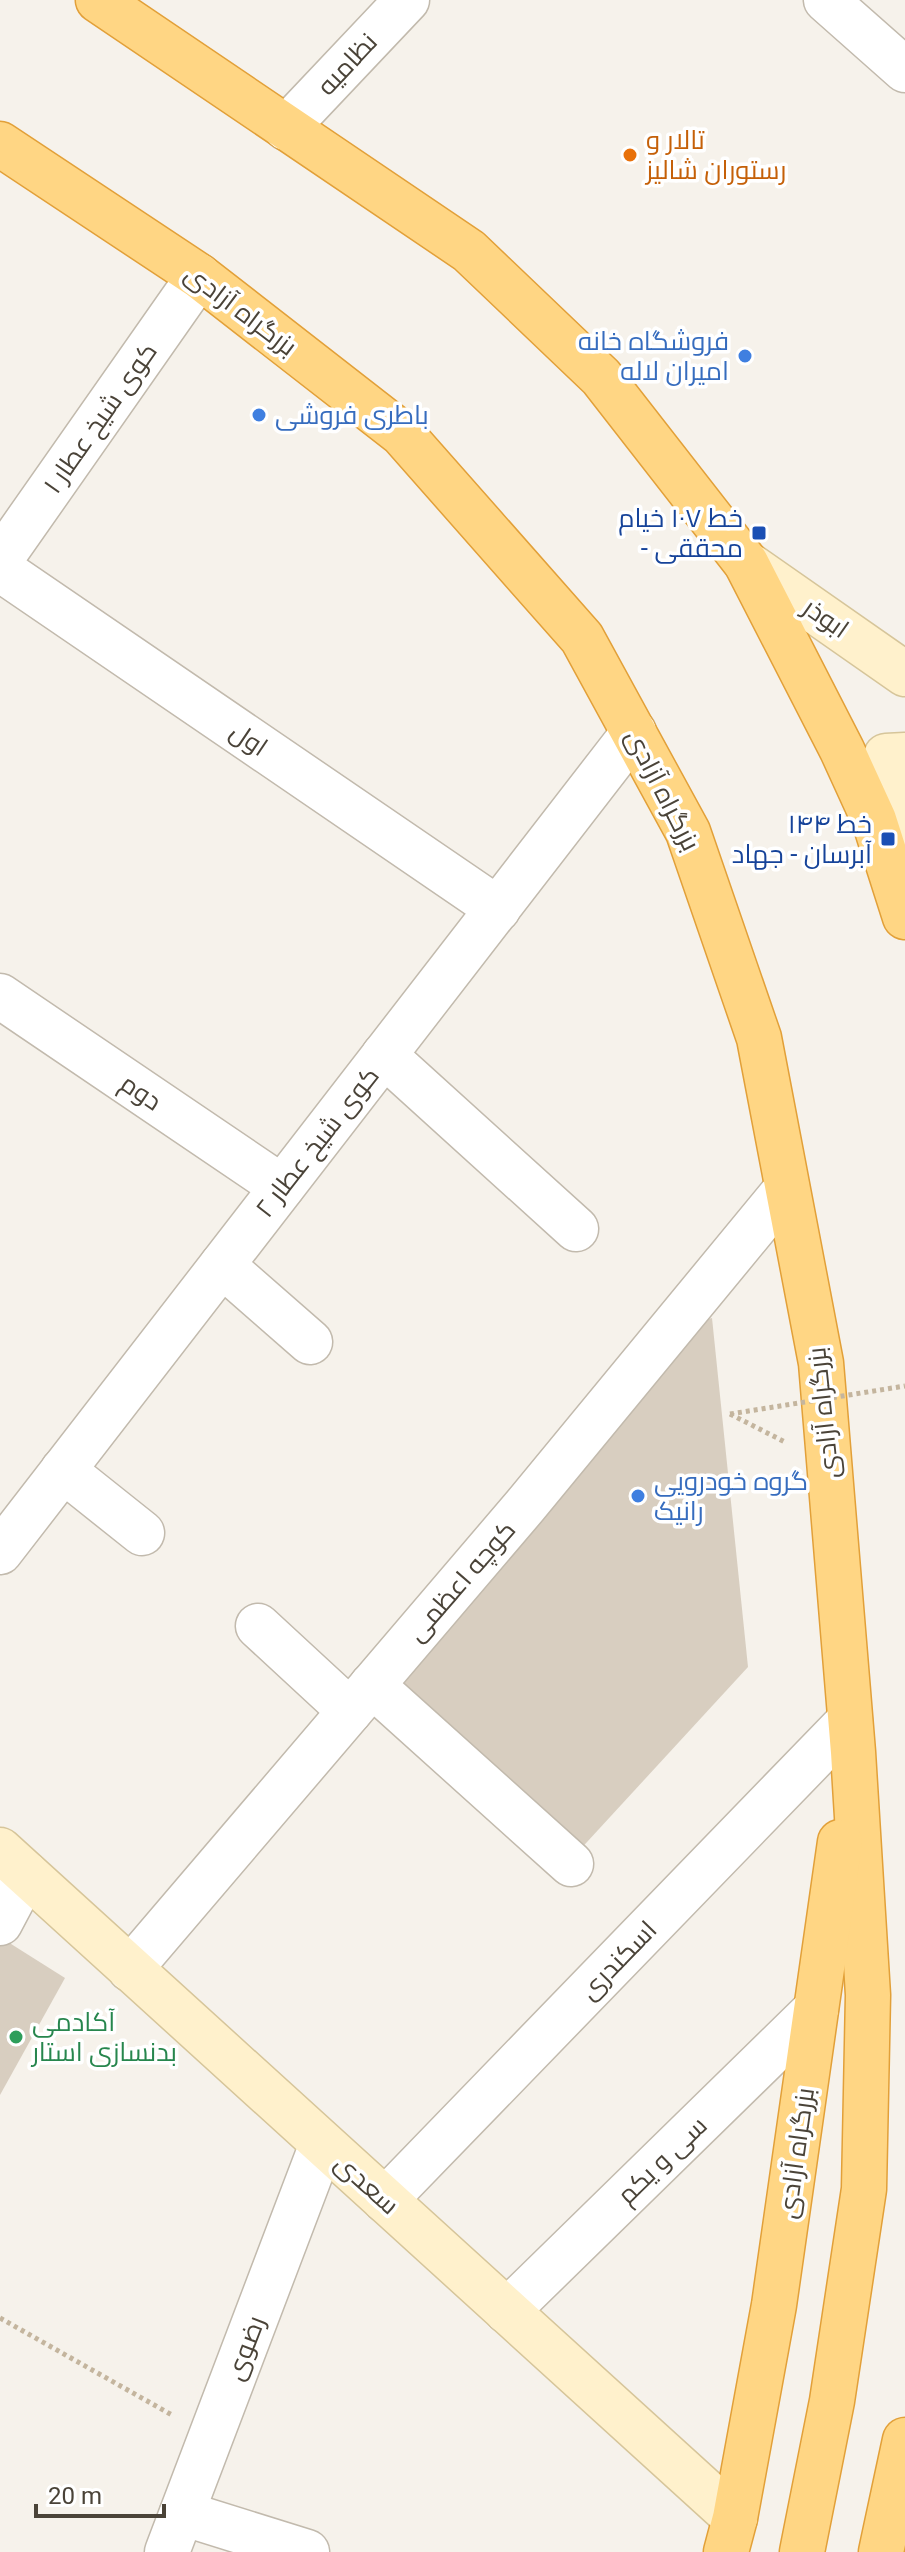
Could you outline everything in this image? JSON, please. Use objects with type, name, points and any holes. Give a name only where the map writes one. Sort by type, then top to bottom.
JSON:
[{"type":"highway","points":[[98,0],[469,251],[601,377],[746,563],[874,820],[905,917]]},
{"type":"highway","name":"بزرگراه آزادی","points":[[0,144],[199,276],[402,434],[582,638],[688,832],[759,1038],[821,1363],[852,1736],[868,1995],[864,2189],[832,2401],[802,2552]]},
{"type":"highway","name":"بزرگراه آزادی","points":[[730,2535],[774,2305],[852,1736]]},
{"type":"highway","points":[[881,2552],[905,2440]]},
{"type":"main road","name":"ابوذر","points":[[746,563],[905,674]]},
{"type":"main road","points":[[889,866],[886,756],[905,755]]},
{"type":"main road","name":"سعدی","points":[[13,1862],[507,2311],[730,2535]]},
{"type":"street","name":"نظامیه","points":[[286,128],[407,0]]},
{"type":"street","points":[[826,0],[905,70]]},
{"type":"street","name":"کوی شیخ عطار ۱","points":[[0,560],[199,276]]},
{"type":"street","name":"اول","points":[[0,569],[498,909]]},
{"type":"street","name":"کوی شیخ عطار ۲","points":[[0,1552],[634,732]]},
{"type":"street","name":"دوم","points":[[0,996],[282,1187]]},
{"type":"street","points":[[384,1055],[576,1229]]},
{"type":"street","name":"کوچه اعظمی","points":[[130,1969],[648,1360],[787,1188]]},
{"type":"street","points":[[222,1265],[310,1342]]},
{"type":"street","points":[[63,1470],[142,1533]]},
{"type":"street","points":[[258,1626],[361,1698],[571,1864]]},
{"type":"street","name":"اسکندری","points":[[385,2200],[852,1736]]},
{"type":"street","points":[[0,1923],[13,1862]]},
{"type":"street","name":"سی و یکم","points":[[507,2311],[816,2009]]},
{"type":"street","name":"رضوی","points":[[174,2532],[322,2144]]},
{"type":"street","points":[[174,2532],[307,2552]]},
{"type":"path","points":[[730,1414],[905,1386]]},
{"type":"path","points":[[0,2318],[211,2437]]},
{"type":"building","name":"گروه خودرویی رانیک","points":[[712,1318],[748,1667],[576,1854],[386,1685],[690,1324]]},
{"type":"building","name":"آکادمی بدنسازی استار","points":[[0,1937],[65,1978],[0,2095]]},
{"type":"place","name":"تالار و رستوران شالیز","points":[[630,155]]},
{"type":"place","name":"فروشگاه خانه امیران لاله","points":[[745,356]]},
{"type":"place","name":"باطری فروشی","points":[[259,415]]},
{"type":"place","name":"خط ۱۰۷ خیام - محققی","points":[[759,533]]},
{"type":"place","name":"خط ۱۴۴ آبرسان - جهاد","points":[[888,839]]},
{"type":"place","name":"گروه خودرویی رانیک","points":[[638,1496]]},
{"type":"place","name":"آکادمی بدنسازی استار","points":[[16,2037]]}]
